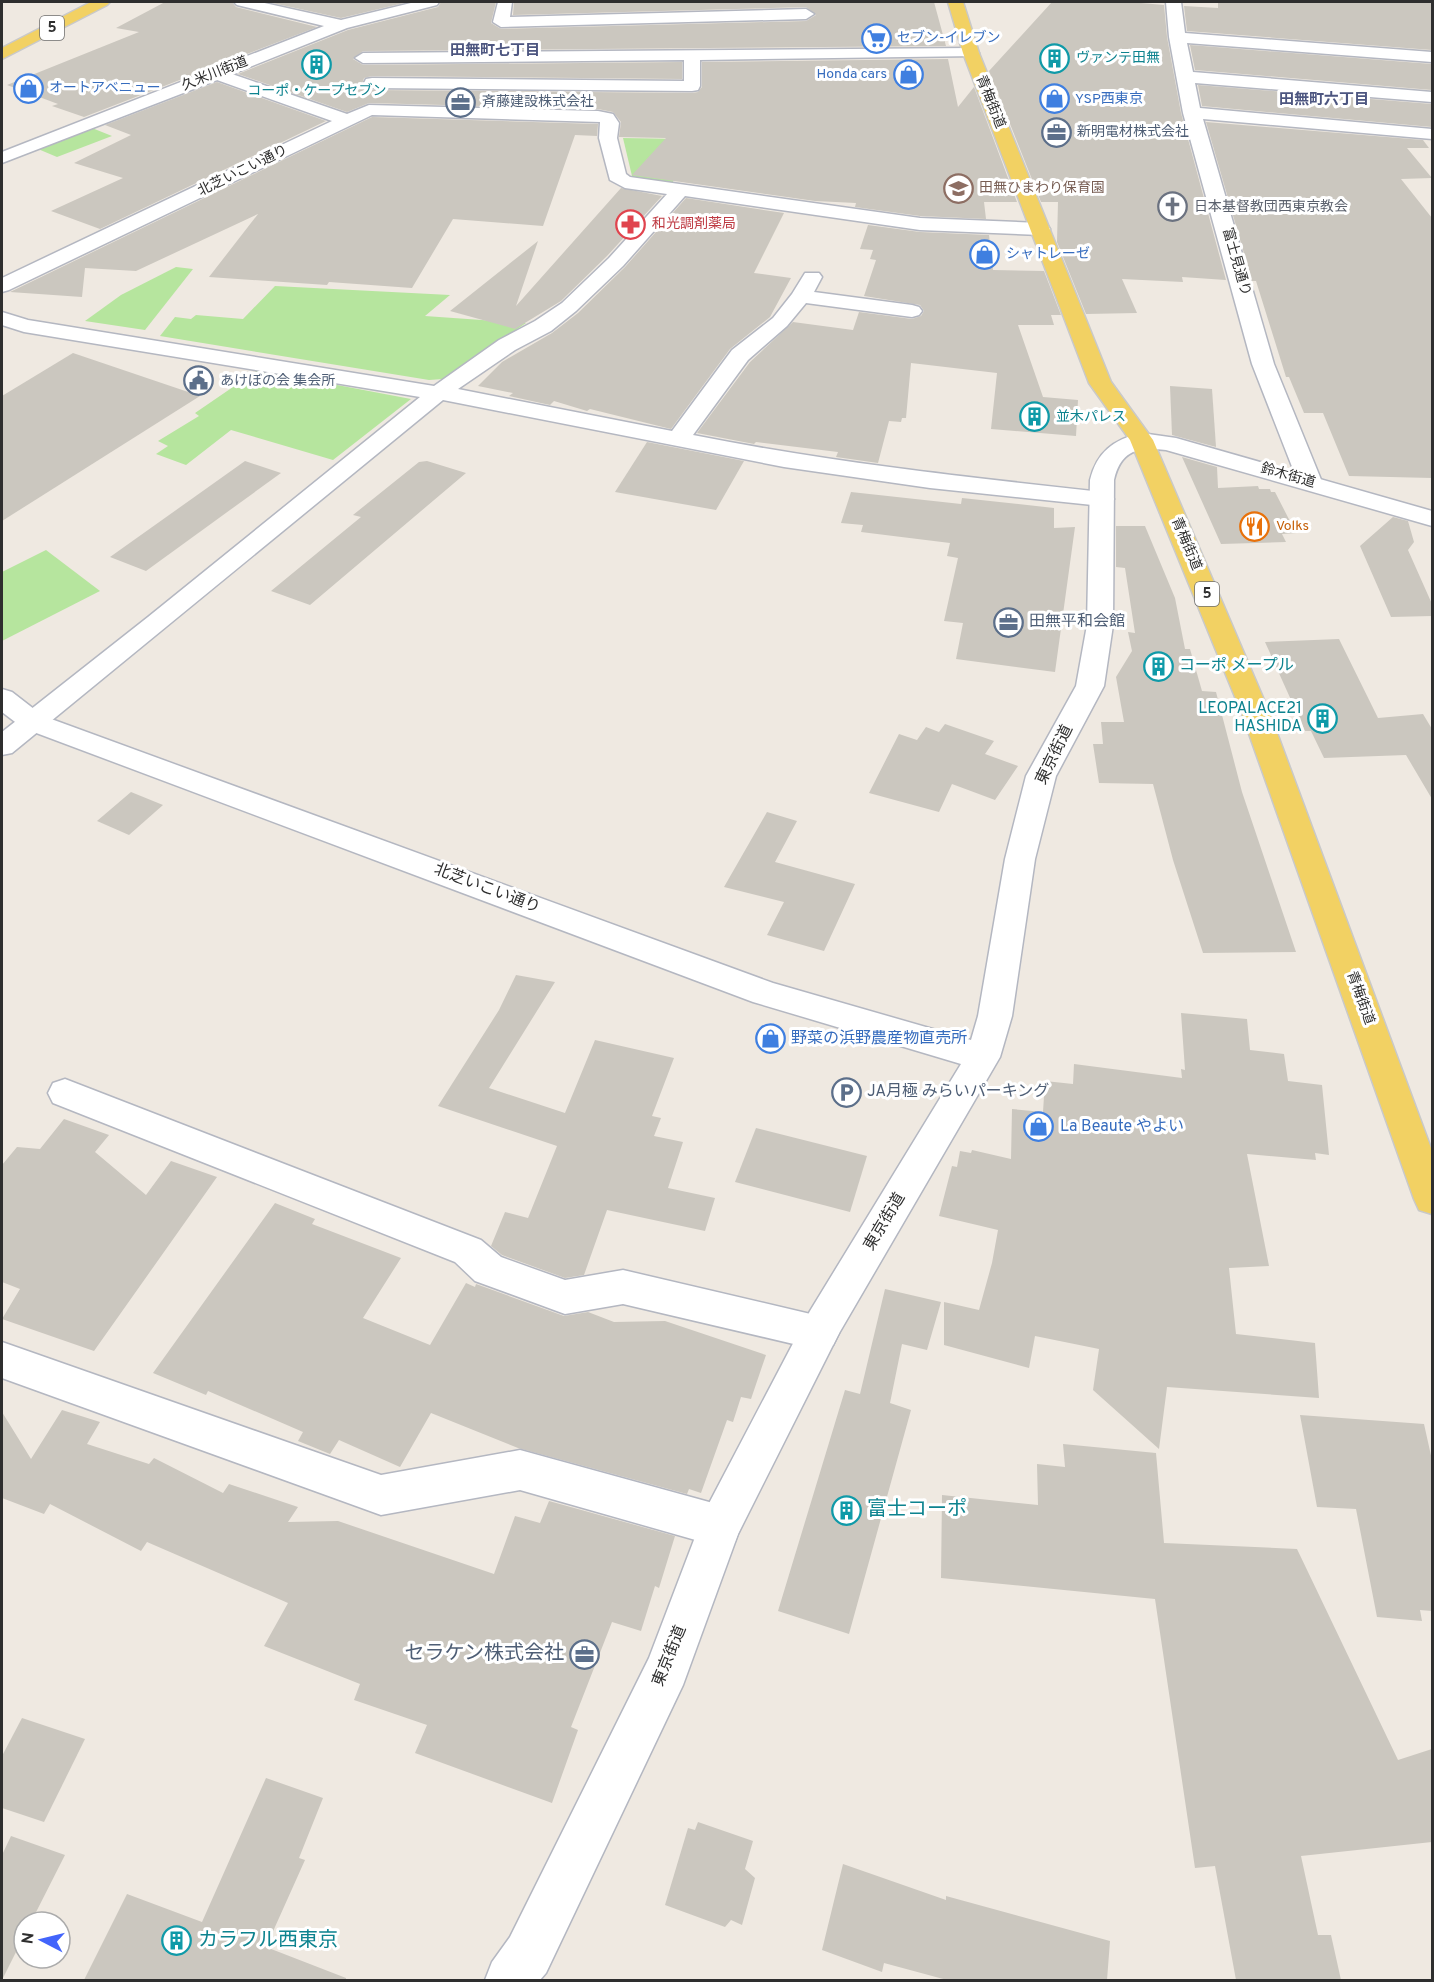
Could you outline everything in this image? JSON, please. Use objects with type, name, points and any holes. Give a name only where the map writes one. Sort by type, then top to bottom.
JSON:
[{"type":"main road","name":"5","points":[[2,54],[102,2]]},
{"type":"main road","name":"青梅街道","points":[[956,2],[971,53],[1100,383],[1141,440],[1265,737],[1432,1199]]},
{"type":"street","points":[[242,2],[341,25]]},
{"type":"street","name":"久米川街道","points":[[2,158],[341,25],[432,2]]},
{"type":"street","points":[[505,2],[501,22],[806,14]]},
{"type":"street","name":"富士見通り","points":[[1173,2],[1177,37],[1187,77],[1192,113],[1263,364],[1310,482]]},
{"type":"street","points":[[1177,37],[1432,57]]},
{"type":"street","points":[[294,43],[329,50]]},
{"type":"street","points":[[971,53],[358,56],[372,62],[369,110],[546,113],[607,118],[610,123],[608,138],[617,176],[625,182],[920,224],[1040,230]]},
{"type":"street","points":[[372,83],[692,86],[692,54]]},
{"type":"street","points":[[218,74],[347,120]]},
{"type":"street","points":[[1187,77],[1432,97]]},
{"type":"street","name":"北芝いこい通り","points":[[2,286],[369,110]]},
{"type":"street","points":[[1192,113],[1432,134]]},
{"type":"street","points":[[2,746],[157,623],[438,393],[507,345],[543,326],[569,307],[616,262],[680,190]]},
{"type":"street","points":[[678,439],[740,356],[780,322],[807,287],[912,311]]},
{"type":"street","points":[[2,318],[24,326],[438,393],[856,471],[1102,499]]},
{"type":"street","name":"鈴木街道","points":[[1141,440],[1168,443],[1310,482],[1432,519]]},
{"type":"street","name":"東京街道","points":[[510,1980],[528,1955],[667,1669],[720,1526],[819,1333],[983,1058],[995,1016],[1020,859],[1041,776],[1090,686],[1100,625],[1103,471],[1106,463],[1114,454],[1141,440]]},
{"type":"street","name":"北芝いこい通り","points":[[2,698],[33,722],[765,993],[983,1058]]},
{"type":"street","points":[[65,1093],[468,1251],[488,1269],[565,1298],[623,1287],[819,1333]]},
{"type":"street","points":[[2,1360],[381,1495],[520,1470],[720,1526]]},
{"type":"green space","points":[[92,128],[112,136],[57,157],[38,149]]},
{"type":"green space","points":[[623,138],[679,139],[677,166],[672,186],[632,176]]},
{"type":"green space","points":[[176,267],[193,269],[145,330],[85,321],[121,295]]},
{"type":"green space","points":[[275,286],[450,295],[425,316],[526,323],[443,379],[429,380],[160,336],[175,317],[191,319],[196,315],[243,319]]},
{"type":"green space","points":[[258,370],[411,399],[333,460],[231,430],[186,465],[156,454],[168,446],[158,441],[199,416],[195,413]]},
{"type":"green space","points":[[46,550],[100,591],[2,641],[2,572]]},
{"type":"building","points":[[165,2],[232,2],[236,7],[317,27],[84,117],[52,106],[58,104],[7,85],[139,32],[116,28]]},
{"type":"building","points":[[268,2],[408,2],[341,18]]},
{"type":"building","points":[[441,2],[496,2],[491,23],[501,29],[806,21],[816,15],[806,7],[513,15],[514,2],[934,2],[946,46],[363,51],[353,59],[363,65],[682,62],[682,79],[372,76],[364,78],[362,84],[366,89],[372,90],[692,93],[698,92],[702,87],[702,62],[948,59],[958,107],[974,87],[1017,202],[984,202],[986,219],[920,216],[855,207],[856,203],[815,201],[632,175],[666,138],[619,137],[621,122],[613,112],[598,109],[369,103],[347,112],[238,74],[348,30],[438,7]]},
{"type":"building","points":[[1052,2],[1141,2],[1164,5],[1167,37],[1181,113],[1226,280],[1182,277],[1183,282],[1122,279],[1137,313],[1086,314],[1057,242],[1058,202],[1041,202],[989,71]]},
{"type":"building","points":[[1218,2],[1432,2],[1432,50],[1187,31],[1184,6],[1218,8]]},
{"type":"building","points":[[1190,45],[1432,64],[1432,90],[1195,70]]},
{"type":"building","points":[[217,82],[326,121],[100,229],[51,211],[123,178],[74,163],[131,135],[105,125]]},
{"type":"building","points":[[1198,85],[1432,104],[1432,127],[1202,106]]},
{"type":"building","points":[[372,117],[598,124],[597,136],[575,135],[543,226],[453,219],[412,288],[209,277],[258,214],[136,271],[85,268],[82,297],[10,292]]},
{"type":"building","points":[[1206,122],[1423,140],[1429,148],[1407,148],[1432,178],[1401,179],[1432,218],[1432,478],[1349,476],[1323,413],[1304,413],[1289,377],[1286,377],[1256,281],[1252,281]]},
{"type":"building","points":[[621,188],[662,196],[607,256],[561,301],[515,329],[450,311],[538,241],[516,306]]},
{"type":"building","points":[[686,198],[784,213],[754,273],[791,278],[770,317],[730,349],[671,429],[590,409],[587,411],[554,401],[550,405],[509,396],[513,393],[478,386],[502,362],[552,333],[578,313],[625,267]]},
{"type":"building","points":[[868,225],[920,232],[989,235],[993,270],[1044,271],[1061,315],[1051,315],[1054,325],[1018,325],[1043,397],[1078,400],[1076,436],[991,429],[997,373],[911,363],[906,418],[902,418],[901,422],[889,421],[878,463],[836,457],[838,452],[756,442],[754,444],[697,433],[750,362],[793,322],[853,330],[859,312],[912,319],[921,316],[924,311],[920,305],[864,296],[876,260],[870,259],[873,250],[860,249]]},
{"type":"building","points":[[73,353],[200,396],[2,521],[2,396]]},
{"type":"building","points":[[1170,386],[1212,389],[1216,447],[1172,435]]},
{"type":"building","points":[[647,442],[744,461],[716,510],[615,492]]},
{"type":"building","points":[[1182,457],[1217,467],[1218,488],[1258,486],[1259,489],[1270,489],[1271,492],[1275,492],[1296,533],[1282,534],[1286,542],[1221,544]]},
{"type":"building","points":[[245,461],[281,473],[146,571],[110,557]]},
{"type":"building","points":[[427,461],[466,473],[310,605],[271,591],[361,517],[353,515],[419,462]]},
{"type":"building","points":[[851,492],[961,504],[962,498],[1054,508],[1054,528],[1075,527],[1055,672],[956,659],[963,623],[944,621],[958,558],[947,556],[950,543],[861,532],[863,525],[841,523]]},
{"type":"building","points":[[1393,517],[1408,521],[1414,542],[1408,550],[1432,604],[1432,616],[1391,617],[1360,546]]},
{"type":"building","points":[[1116,526],[1145,526],[1175,598],[1185,649],[1190,649],[1202,691],[1216,692],[1242,792],[1296,952],[1203,953],[1173,860],[1153,784],[1099,783],[1093,744],[1103,744],[1101,722],[1124,722],[1116,677],[1132,651],[1128,632],[1135,633],[1125,568],[1116,567]]},
{"type":"building","points":[[1339,639],[1378,718],[1423,714],[1432,729],[1432,799],[1406,755],[1324,758],[1311,731],[1305,731],[1265,642]]},
{"type":"building","points":[[945,724],[994,741],[985,754],[1018,766],[995,800],[952,784],[939,812],[869,793],[899,734],[917,740],[926,727],[939,732]]},
{"type":"building","points":[[131,792],[163,805],[129,835],[97,821]]},
{"type":"building","points":[[767,812],[797,821],[775,862],[855,884],[824,951],[767,935],[784,902],[724,887]]},
{"type":"building","points":[[516,975],[555,982],[489,1088],[565,1113],[595,1040],[674,1058],[652,1116],[661,1118],[654,1136],[683,1142],[668,1188],[715,1198],[705,1231],[607,1210],[584,1275],[565,1278],[502,1255],[491,1246],[505,1212],[528,1218],[557,1146],[438,1106],[499,1010]]},
{"type":"building","points":[[1181,1013],[1247,1019],[1250,1050],[1284,1054],[1288,1081],[1322,1085],[1329,1155],[1315,1153],[1316,1160],[1247,1154],[1269,1266],[1229,1268],[1236,1334],[1315,1343],[1319,1398],[1167,1387],[1159,1449],[1093,1390],[1099,1349],[1035,1336],[1029,1368],[944,1345],[944,1302],[979,1310],[998,1230],[939,1216],[952,1166],[957,1167],[960,1151],[971,1153],[972,1150],[1011,1159],[1012,1109],[1043,1112],[1045,1081],[1073,1084],[1074,1064],[1182,1078],[1181,1069],[1185,1070]]},
{"type":"building","points":[[64,1119],[109,1135],[95,1152],[146,1195],[171,1161],[217,1177],[94,1351],[2,1319],[20,1289],[2,1282],[2,1165],[17,1147],[40,1149]]},
{"type":"building","points":[[756,1128],[867,1156],[850,1212],[735,1182]]},
{"type":"building","points":[[275,1203],[315,1219],[312,1224],[401,1258],[363,1318],[430,1345],[466,1283],[475,1287],[476,1284],[564,1316],[588,1312],[614,1322],[665,1321],[766,1355],[751,1399],[741,1397],[733,1422],[727,1420],[701,1493],[689,1489],[687,1494],[518,1448],[431,1413],[400,1467],[339,1440],[330,1454],[298,1441],[303,1432],[208,1391],[206,1395],[153,1373]]},
{"type":"building","name":"富士コーポ","points":[[885,1289],[941,1302],[927,1350],[902,1344],[890,1403],[911,1410],[849,1634],[778,1611],[845,1390],[860,1394]]},
{"type":"building","points":[[62,1410],[100,1422],[87,1444],[149,1464],[154,1458],[223,1493],[229,1484],[298,1507],[288,1522],[338,1521],[494,1574],[515,1516],[540,1523],[549,1501],[675,1536],[659,1588],[655,1586],[641,1631],[612,1622],[571,1727],[578,1730],[552,1803],[415,1753],[427,1725],[354,1700],[360,1684],[264,1646],[288,1603],[147,1542],[141,1551],[50,1504],[44,1514],[2,1498],[2,1412],[31,1459]]},
{"type":"building","points":[[1300,1415],[1424,1424],[1432,1460],[1432,1611],[1420,1610],[1422,1621],[1377,1617],[1356,1509],[1317,1507]]},
{"type":"building","points":[[1063,1444],[1156,1453],[1164,1543],[1297,1549],[1398,1760],[1432,1749],[1432,1842],[1301,1856],[1318,1935],[1331,1935],[1341,1980],[1236,1980],[1215,1866],[1195,1868],[1155,1599],[941,1578],[942,1495],[1038,1505],[1037,1464],[1065,1467]]},
{"type":"building","points":[[22,1718],[85,1739],[44,1822],[2,1808],[2,1756]]},
{"type":"building","points":[[266,1778],[323,1798],[299,1858],[305,1860],[266,1947],[346,1978],[346,1980],[84,1980],[127,1894],[202,1922]]},
{"type":"building","points":[[698,1822],[753,1841],[745,1869],[755,1878],[742,1925],[731,1920],[725,1927],[665,1905],[688,1828],[695,1830]]},
{"type":"building","points":[[11,1836],[65,1855],[37,1910],[12,1910],[12,1960],[2,1980],[2,1855]]},
{"type":"building","points":[[843,1864],[946,1900],[946,1896],[1110,1941],[1107,1980],[947,1980],[884,1963],[882,1972],[822,1950]]},
{"type":"place","name":"セブン-イレブン","points":[[876,38]]},
{"type":"place","name":"ヴァンテ田無","points":[[1055,58]]},
{"type":"place","name":"コーポ・ケープセブン","points":[[317,64]]},
{"type":"place","name":"Honda cars","points":[[908,74]]},
{"type":"place","name":"オートアベニュー","points":[[28,88]]},
{"type":"place","name":"YSP西東京","points":[[1054,99]]},
{"type":"place","name":"斉藤建設株式会社","points":[[461,102]]},
{"type":"place","name":"新明電材株式会社","points":[[1056,132]]},
{"type":"place","name":"田無ひまわり保育園","points":[[958,188]]},
{"type":"place","name":"日本基督教団西東京教会","points":[[1173,207]]},
{"type":"place","name":"和光調剤薬局","points":[[631,224]]},
{"type":"place","name":"シャトレーゼ","points":[[985,254]]},
{"type":"place","name":"あけぼの会 集会所","points":[[199,381]]},
{"type":"place","name":"並木パレス","points":[[1035,417]]},
{"type":"place","name":"Volks","points":[[1255,526]]},
{"type":"place","name":"田無平和会館","points":[[1008,622]]},
{"type":"place","name":"コーポ メープル","points":[[1158,666]]},
{"type":"place","name":"LEOPALACE21 HASHIDA","points":[[1323,718]]},
{"type":"place","name":"野菜の浜野農産物直売所","points":[[770,1039]]},
{"type":"place","name":"JA月極 みらいパーキング","points":[[846,1092]]},
{"type":"place","name":"La Beaute やよい","points":[[1039,1127]]},
{"type":"place","name":"富士コーポ","points":[[846,1510]]},
{"type":"place","name":"セラケン株式会社","points":[[585,1654]]},
{"type":"place","name":"カラフル西東京","points":[[177,1941]]},
{"type":"district","name":"田無町七丁目","points":[[495,51]]},
{"type":"district","name":"田無町六丁目","points":[[1324,100]]}]
